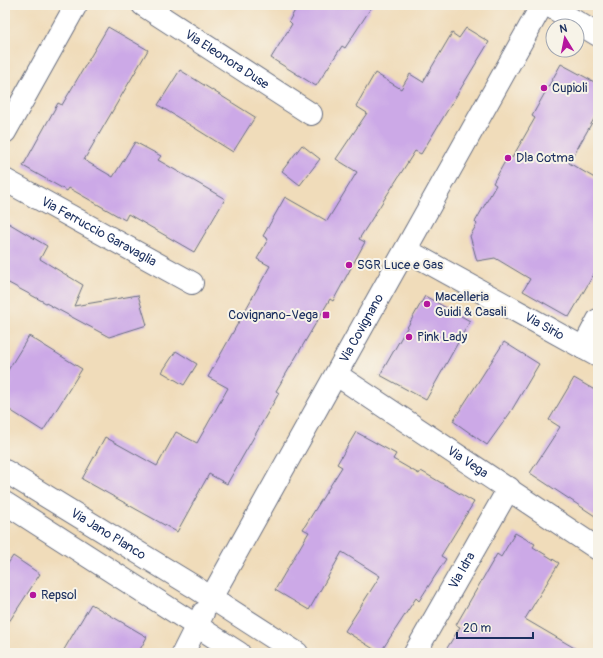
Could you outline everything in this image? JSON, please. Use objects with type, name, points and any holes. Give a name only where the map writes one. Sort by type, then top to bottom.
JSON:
[{"type":"street","points":[[5,132],[76,5]]},
{"type":"street","name":"Via Eleonora Duse","points":[[143,5],[310,114]]},
{"type":"street","name":"Via Covignano","points":[[183,653],[211,598],[337,375],[542,5]]},
{"type":"street","points":[[548,5],[598,35]]},
{"type":"street","name":"Via Ferruccio Garavaglia","points":[[5,180],[192,283]]},
{"type":"street","name":"Via Sirio","points":[[406,250],[590,352]]},
{"type":"street","points":[[590,352],[598,320]]},
{"type":"street","name":"Via Vega","points":[[337,375],[509,488],[598,549]]},
{"type":"street","name":"Via Jano Planco","points":[[5,471],[211,598],[296,653]]},
{"type":"street","name":"Via Idra","points":[[415,653],[509,488]]},
{"type":"street","points":[[5,503],[239,653]]},
{"type":"building","points":[[298,5],[373,5],[345,48],[342,46],[316,86],[271,58],[292,24],[289,21]]},
{"type":"building","points":[[108,27],[148,50],[84,160],[113,177],[135,142],[161,156],[158,160],[225,199],[194,252],[128,214],[125,220],[69,188],[67,191],[23,166],[58,103],[62,105]]},
{"type":"building","points":[[466,28],[489,42],[421,154],[415,151],[359,239],[365,242],[333,301],[330,299],[276,391],[279,393],[227,484],[209,474],[177,532],[82,479],[105,437],[157,466],[176,432],[197,443],[228,388],[208,377],[270,266],[257,259],[268,239],[263,236],[285,197],[327,221],[357,172],[336,159],[367,113],[356,106],[375,73],[401,89],[410,74],[423,82],[452,33],[459,38]]},
{"type":"building","points":[[561,64],[598,84],[598,112],[569,163],[598,180],[598,267],[569,317],[523,291],[530,279],[495,258],[477,261],[470,236],[477,224],[475,222],[496,185],[493,183],[508,156],[512,158],[535,118],[532,116]]},
{"type":"building","points":[[180,70],[255,117],[233,152],[158,105]]},
{"type":"building","points":[[302,145],[320,159],[300,185],[282,171]]},
{"type":"building","points":[[5,221],[47,246],[40,259],[83,285],[74,306],[138,295],[147,325],[109,337],[5,281]]},
{"type":"building","points":[[425,296],[470,321],[426,400],[380,375]]},
{"type":"building","points":[[29,336],[82,369],[43,431],[5,407],[5,375]]},
{"type":"building","points":[[504,342],[539,364],[510,413],[487,445],[453,421]]},
{"type":"building","points":[[176,351],[197,364],[184,385],[162,372]]},
{"type":"building","points":[[574,378],[598,392],[598,518],[530,473],[560,427],[549,420]]},
{"type":"building","points":[[356,432],[396,454],[393,459],[419,474],[421,471],[474,502],[441,556],[446,559],[419,601],[416,598],[380,653],[345,631],[380,576],[342,552],[309,610],[275,590],[309,532],[303,529],[342,467],[337,464]]},
{"type":"building","points":[[515,533],[535,544],[533,547],[559,563],[525,619],[583,653],[444,653],[460,627],[456,625],[497,554],[501,557]]},
{"type":"building","points":[[13,556],[40,574],[5,628],[5,568]]},
{"type":"building","points":[[91,604],[147,637],[138,653],[62,653]]},
{"type":"place","name":"Cupioli","points":[[544,88]]},
{"type":"place","name":"Dla Cotma","points":[[508,158]]},
{"type":"place","name":"SGR Luce e Gas","points":[[349,265]]},
{"type":"place","name":"Macelleria Guidi & Casali","points":[[427,304]]},
{"type":"place","name":"Covignano-Vega","points":[[326,315]]},
{"type":"place","name":"Pink Lady","points":[[409,337]]},
{"type":"place","name":"Repsol","points":[[33,595]]}]
